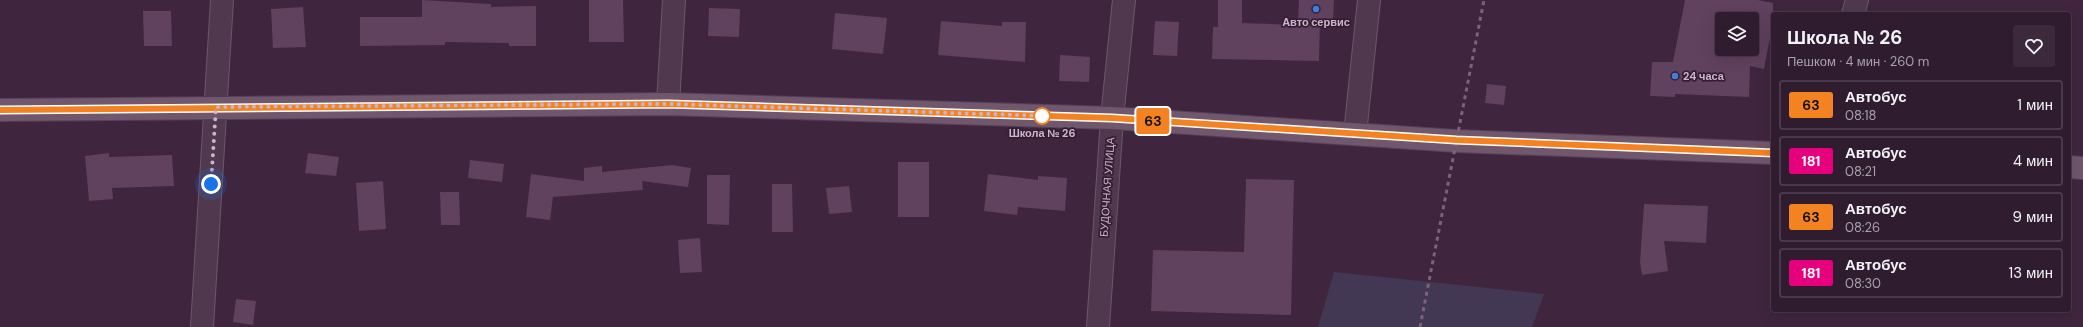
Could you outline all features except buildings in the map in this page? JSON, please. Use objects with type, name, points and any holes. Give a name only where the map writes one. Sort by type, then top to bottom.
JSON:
[{"type":"main road","points":[[0,110],[668,104],[1112,118],[1464,141],[1771,153]]},
{"type":"main road","points":[[2071,167],[2083,168]]},
{"type":"street","points":[[202,327],[222,0]]},
{"type":"street","points":[[668,104],[674,0]]},
{"type":"street","name":"БУДОЧНАЯ УЛИЦА","points":[[1098,327],[1112,118],[1124,0]]},
{"type":"street","points":[[1355,134],[1369,0]]},
{"type":"street","points":[[1854,12],[1857,0]]},
{"type":"shaded area","points":[[1334,272],[1544,294],[1532,327],[1318,327]]},
{"type":"railway","points":[[1420,327],[1484,0]]},
{"type":"bus line","name":"63","points":[[0,110],[668,104],[1112,118],[1456,140],[1771,153]]},
{"type":"place","name":"Авто сервис","points":[[1316,9]]},
{"type":"place","name":"24 часа","points":[[1675,76]]},
{"type":"place","name":"Школа № 26","points":[[1042,116]]},
{"type":"route","points":[[211,184],[216,107],[668,104],[1048,116],[1042,116]]}]
